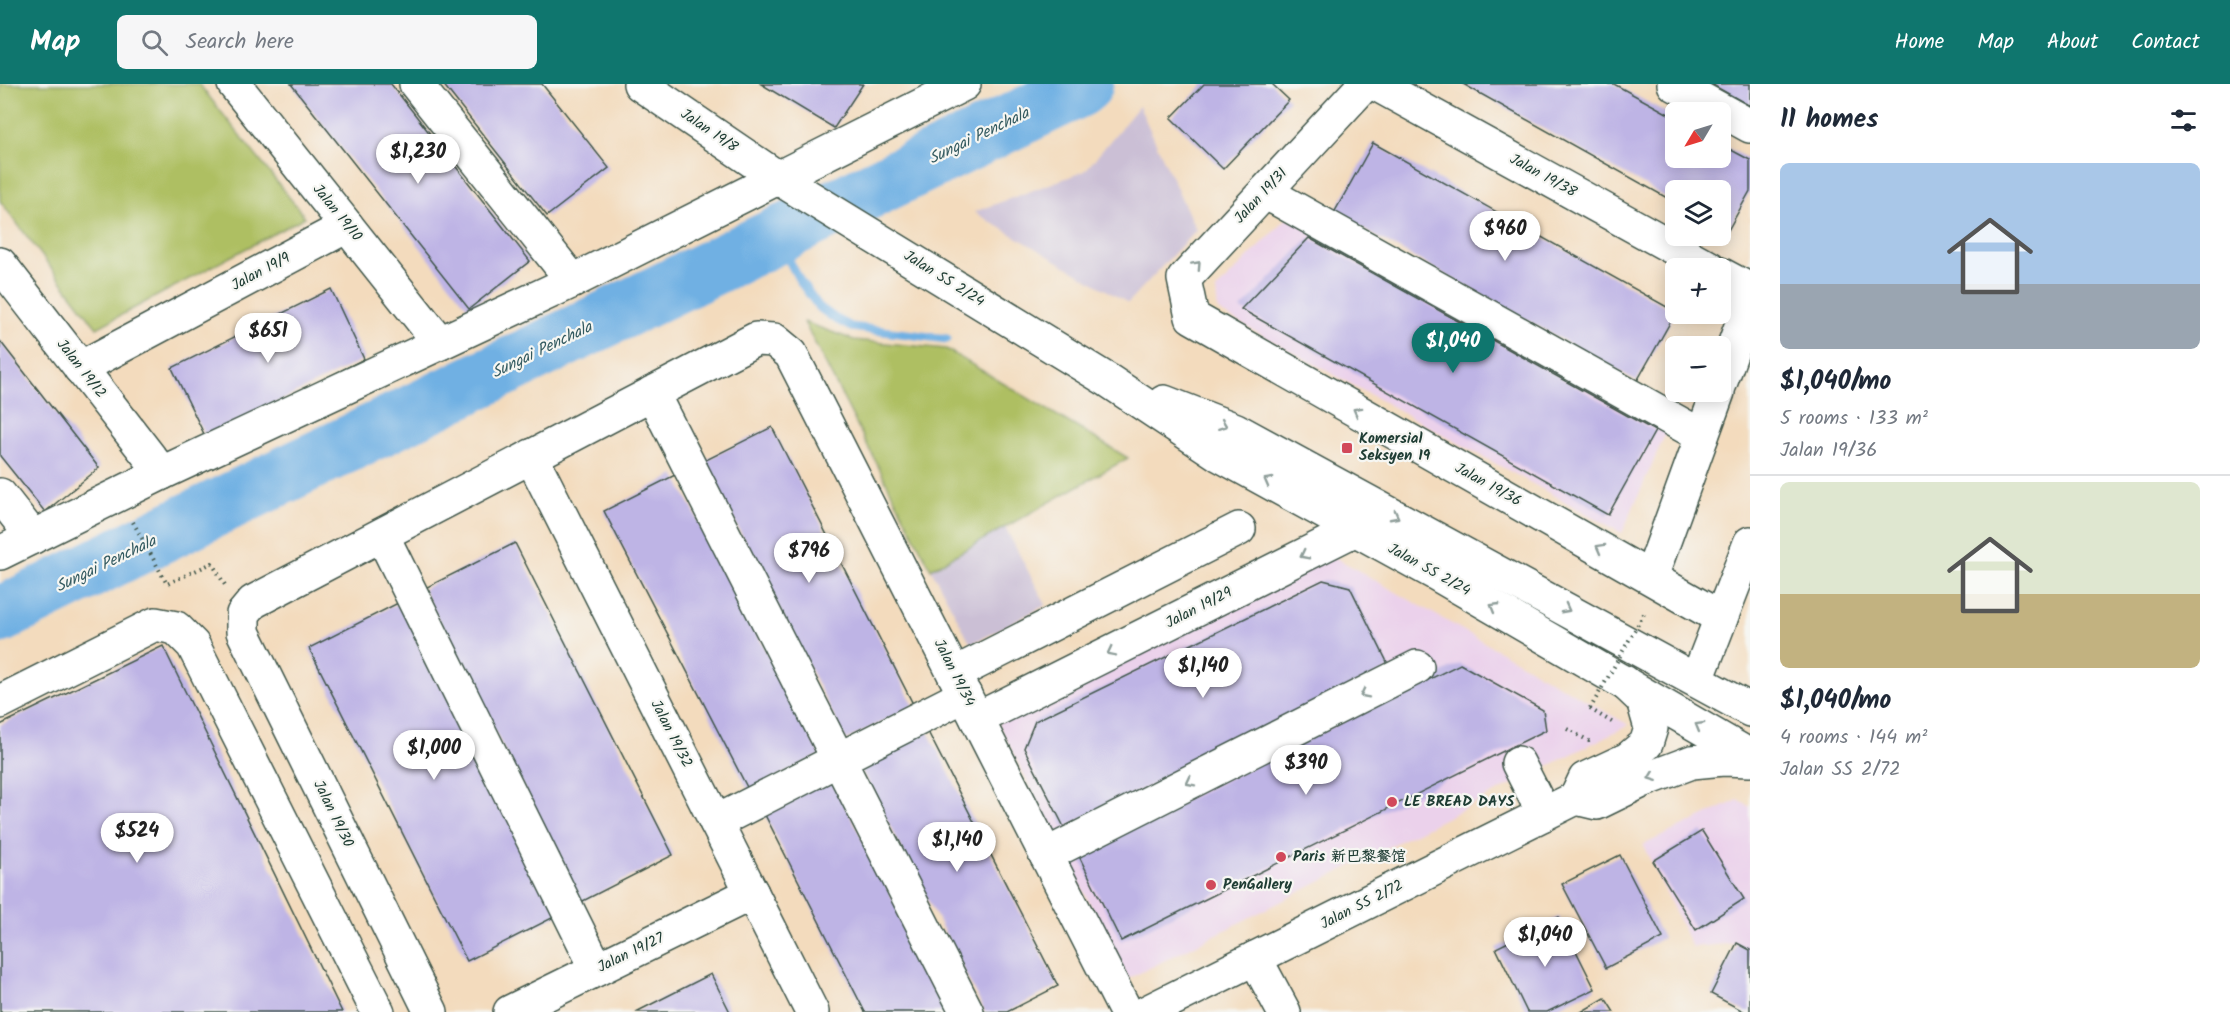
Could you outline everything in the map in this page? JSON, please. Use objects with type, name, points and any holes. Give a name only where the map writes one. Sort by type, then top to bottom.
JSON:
[{"type":"street","name":"Jalan 19/10","points":[[234,84],[440,343]]},
{"type":"street","points":[[416,84],[573,281]]},
{"type":"street","name":"Jalan 19/8","points":[[640,84],[785,182]]},
{"type":"street","name":"Jalan 19/31","points":[[1192,318],[1184,279],[1365,84]]},
{"type":"street","name":"Jalan 19/38","points":[[1376,84],[1692,258]]},
{"type":"street","points":[[1674,84],[1750,126]]},
{"type":"street","points":[[0,553],[162,473],[785,182],[959,85]]},
{"type":"street","name":"Jalan SS 2/24","points":[[785,182],[1109,381],[1220,455],[1356,529],[1624,682],[1750,758]]},
{"type":"street","points":[[1266,192],[1702,436]]},
{"type":"street","name":"Jalan 19/9","points":[[80,368],[347,226]]},
{"type":"street","name":"Jalan 19/12","points":[[0,264],[162,473]]},
{"type":"street","points":[[1731,280],[1750,290]]},
{"type":"street","points":[[1731,354],[1750,302]]},
{"type":"street","name":"Jalan 19/36","points":[[1192,318],[1721,618]]},
{"type":"street","name":"Jalan 19/34","points":[[652,393],[756,339],[774,340],[791,354],[1126,1012]]},
{"type":"street","name":"Jalan SS 2/24","points":[[1109,381],[1236,430],[1750,710]]},
{"type":"street","points":[[243,614],[253,602],[652,393],[966,1012]]},
{"type":"street","points":[[1651,577],[1714,402]]},
{"type":"street","name":"Jalan 19/32","points":[[531,456],[812,1012]]},
{"type":"street","points":[[0,495],[33,537]]},
{"type":"street","points":[[716,822],[966,696],[1239,529]]},
{"type":"street","name":"Jalan 19/29","points":[[966,696],[1356,529]]},
{"type":"street","points":[[382,535],[597,969]]},
{"type":"street","points":[[1697,680],[1750,543]]},
{"type":"street","name":"Jalan 19/30","points":[[243,614],[243,632],[431,1012]]},
{"type":"street","points":[[0,702],[155,624],[176,628],[193,645],[378,1012]]},
{"type":"street","points":[[1046,855],[1416,668]]},
{"type":"street","name":"Jalan SS 2/72","points":[[1147,1012],[1576,798],[1585,779],[1628,759],[1646,744],[1651,728],[1643,700],[1624,682]]},
{"type":"street","name":"Jalan SS 2/72","points":[[1576,798],[1597,803],[1642,781],[1692,762],[1750,758]]},
{"type":"street","points":[[1518,763],[1544,814]]},
{"type":"street","name":"Jalan 19/27","points":[[510,1012],[752,893]]},
{"type":"street","points":[[1255,958],[1284,1012]]},
{"type":"path","points":[[118,495],[167,584],[212,563],[243,614]]},
{"type":"path","points":[[1609,731],[1618,726],[1590,709],[1645,612]]},
{"type":"path","points":[[1567,729],[1589,741],[1599,736]]},
{"type":"shaded area","points":[[1139,106],[1196,230],[1128,303],[974,212],[1085,171]]},
{"type":"shaded area","points":[[1288,217],[1667,430],[1622,533],[1218,311],[1216,290]]},
{"type":"shaded area","points":[[1005,527],[1046,605],[971,644],[931,569]]},
{"type":"shaded area","points":[[1331,555],[1629,725],[1128,979],[998,723]]},
{"type":"shaded area","points":[[1738,800],[1750,807],[1750,950],[1737,943],[1692,947],[1643,845]]},
{"type":"green space","points":[[0,84],[199,84],[305,217],[97,328],[0,201]]},
{"type":"green space","points":[[804,322],[854,340],[946,349],[1128,458],[931,569]]},
{"type":"building","points":[[291,84],[391,84],[530,261],[469,309]]},
{"type":"building","points":[[443,84],[542,84],[609,168],[547,216]]},
{"type":"building","points":[[761,84],[863,84],[834,128]]},
{"type":"building","points":[[1204,84],[1272,84],[1289,100],[1223,169],[1171,118]]},
{"type":"building","points":[[1463,84],[1614,84],[1665,112],[1665,168],[1731,168],[1731,150],[1750,160],[1750,191],[1731,225],[1731,180],[1665,180],[1665,197]]},
{"type":"building","points":[[1711,84],[1750,84],[1750,106]]},
{"type":"building","points":[[1373,143],[1665,306],[1665,324],[1669,324],[1637,381],[1334,213]]},
{"type":"building","points":[[1309,238],[1655,431],[1608,515],[1241,309]]},
{"type":"building","points":[[331,289],[364,359],[206,438],[172,368]]},
{"type":"building","points":[[0,341],[99,468],[45,512],[0,456]]},
{"type":"building","points":[[772,427],[914,706],[846,740],[704,461]]},
{"type":"building","points":[[675,475],[820,755],[749,791],[604,511]]},
{"type":"building","points":[[515,543],[673,855],[581,902],[423,589]]},
{"type":"building","points":[[1323,580],[1350,587],[1390,668],[1064,827],[1024,748],[1035,721]]},
{"type":"building","points":[[402,601],[560,914],[467,961],[309,648]]},
{"type":"building","points":[[163,646],[342,1012],[0,1012],[0,725]]},
{"type":"building","points":[[1460,664],[1543,710],[1546,730],[1121,941],[1078,854]]},
{"type":"building","points":[[925,726],[1058,986],[1007,1012],[985,1012],[857,761]]},
{"type":"building","points":[[829,774],[951,1012],[865,1012],[762,809]]},
{"type":"building","points":[[1702,831],[1744,899],[1696,930],[1653,861]]},
{"type":"building","points":[[1620,855],[1663,938],[1606,968],[1562,884]]},
{"type":"building","points":[[1559,917],[1595,989],[1547,1012],[1527,1012],[1496,948]]},
{"type":"building","points":[[1737,943],[1750,950],[1750,1012],[1745,1012],[1711,994]]},
{"type":"building","points":[[711,974],[730,1012],[636,1012]]},
{"type":"building","points":[[1605,998],[1614,1012],[1581,1012]]},
{"type":"waterway","name":"Sungai Penchala","points":[[0,615],[1079,89],[1085,84]]},
{"type":"waterway","points":[[776,236],[800,281],[819,307],[834,318],[851,327],[947,339]]},
{"type":"place","name":"Komersial Seksyen 19","points":[[1347,448]]},
{"type":"place","name":"LE BREAD DAYS","points":[[1392,802]]},
{"type":"place","name":"Paris 新巴黎餐馆","points":[[1281,857]]},
{"type":"place","name":"PenGallery","points":[[1211,885]]}]
